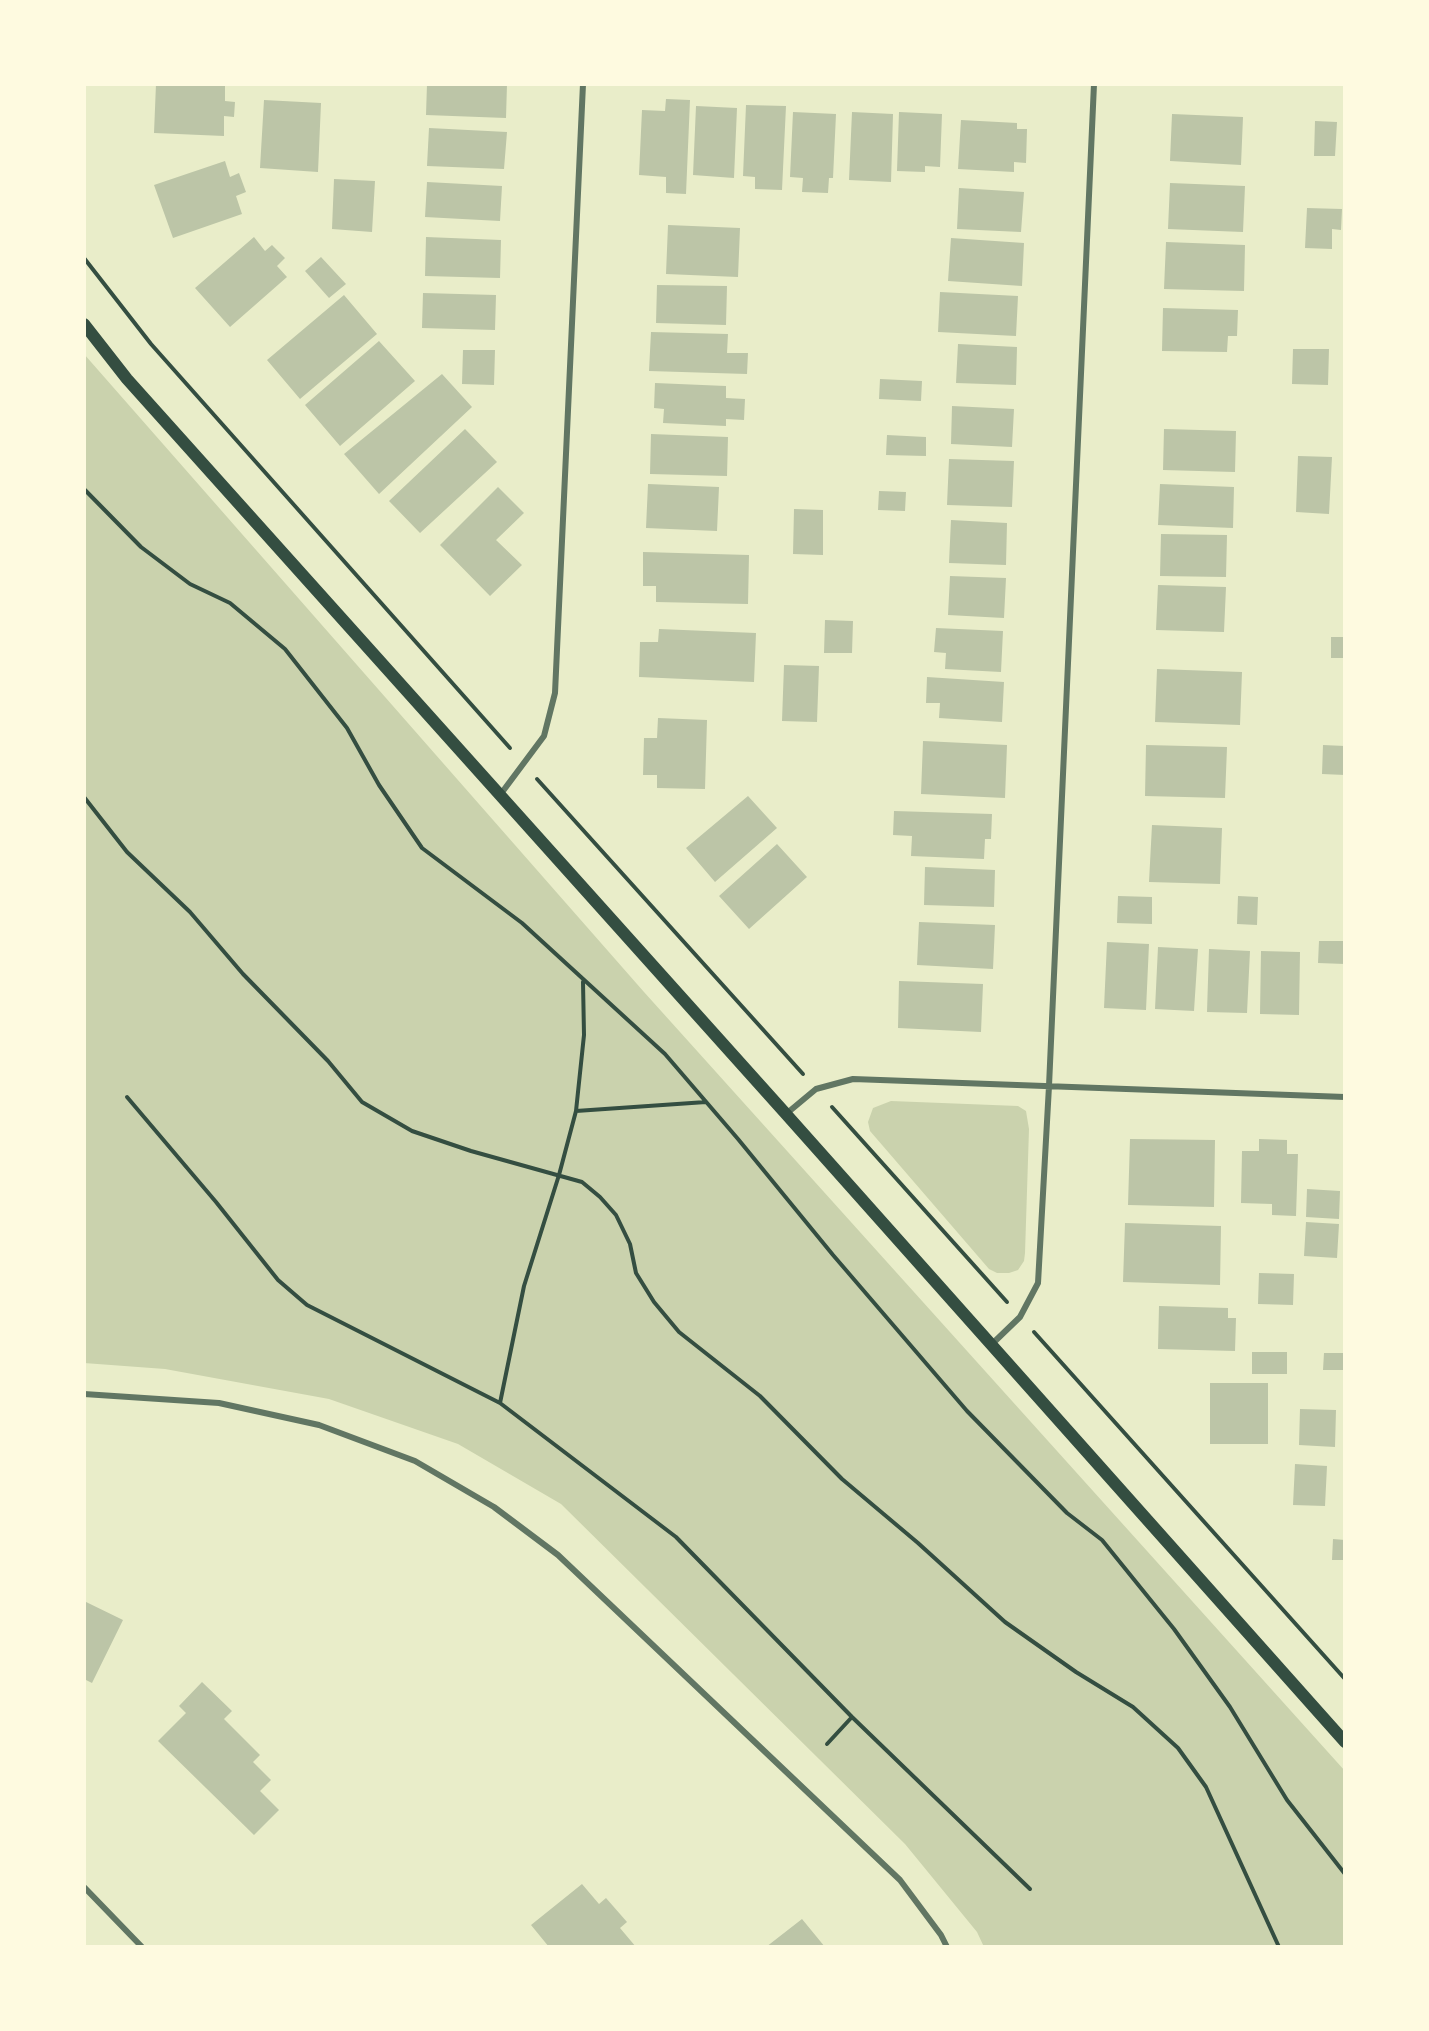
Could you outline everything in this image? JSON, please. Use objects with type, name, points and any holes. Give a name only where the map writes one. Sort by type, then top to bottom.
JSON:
[{"type":"main road","points":[[84,324],[127,379],[1345,1742]]},
{"type":"street","points":[[499,795],[544,736],[555,693],[583,84]]},
{"type":"street","points":[[991,1345],[1020,1317],[1038,1283],[1094,84]]},
{"type":"street","points":[[786,1114],[816,1089],[853,1079],[1345,1097]]},
{"type":"street","points":[[84,1394],[219,1403],[319,1425],[415,1461],[494,1507],[558,1554],[900,1880],[941,1935],[947,1947]]},
{"type":"street","points":[[84,1887],[142,1947]]},
{"type":"path","points":[[84,258],[151,344],[524,765],[1345,1679]]},
{"type":"path","points":[[84,489],[141,547],[190,584],[230,603],[285,649],[347,728],[380,785],[422,848],[522,923],[665,1054],[967,1411],[1067,1513],[1110,1549],[1174,1629],[1230,1707],[1287,1800],[1345,1874]]},
{"type":"path","points":[[84,797],[127,852],[190,912],[243,974],[328,1061],[362,1102],[412,1131],[471,1151],[582,1182],[616,1215],[630,1244],[636,1273],[654,1302],[679,1332],[760,1396],[842,1479],[918,1543],[1005,1622],[1076,1672],[1133,1707],[1178,1748],[1206,1787],[1280,1947]]},
{"type":"path","points":[[500,1403],[524,1286],[559,1175],[576,1111],[584,1035],[583,981]]},
{"type":"path","points":[[127,1096],[278,1280],[307,1305],[500,1403],[676,1537],[852,1717],[1030,1889]]},
{"type":"path","points":[[576,1111],[706,1102]]},
{"type":"path","points":[[827,1744],[852,1717]]},
{"type":"green space","points":[[84,354],[644,992],[1345,1771],[1345,1947],[984,1947],[977,1932],[905,1844],[561,1504],[458,1444],[329,1399],[165,1369],[84,1363]]},
{"type":"green space","points":[[891,1101],[1018,1106],[1026,1111],[1029,1129],[1025,1253],[1024,1261],[1018,1270],[997,1273],[989,1269],[870,1131],[868,1122],[873,1108]]},
{"type":"building","points":[[156,84],[225,84],[225,101],[235,102],[234,117],[224,116],[224,136],[154,133]]},
{"type":"building","points":[[427,84],[507,84],[506,118],[426,115]]},
{"type":"building","points":[[666,99],[690,100],[686,194],[666,193],[666,177],[639,175],[642,110],[665,111]]},
{"type":"building","points":[[264,100],[321,103],[318,172],[260,168]]},
{"type":"building","points":[[746,105],[786,106],[782,190],[755,189],[755,177],[743,176]]},
{"type":"building","points":[[696,106],[737,108],[734,178],[693,175]]},
{"type":"building","points":[[793,112],[836,114],[833,178],[829,178],[828,193],[802,192],[803,178],[790,177]]},
{"type":"building","points":[[852,112],[893,114],[891,182],[849,180]]},
{"type":"building","points":[[899,112],[942,114],[940,167],[925,166],[925,172],[897,171]]},
{"type":"building","points":[[1172,114],[1243,117],[1241,165],[1170,161]]},
{"type":"building","points":[[961,120],[1017,123],[1017,129],[1027,129],[1026,163],[1014,162],[1014,172],[958,169]]},
{"type":"building","points":[[1315,121],[1337,122],[1335,156],[1314,156]]},
{"type":"building","points":[[429,128],[507,132],[504,169],[427,166]]},
{"type":"building","points":[[225,161],[230,177],[239,173],[246,192],[236,196],[242,214],[173,238],[154,185]]},
{"type":"building","points":[[334,179],[375,181],[372,232],[332,229]]},
{"type":"building","points":[[427,182],[502,186],[500,221],[425,217]]},
{"type":"building","points":[[1170,183],[1245,186],[1243,232],[1168,229]]},
{"type":"building","points":[[959,188],[1024,192],[1021,232],[957,229]]},
{"type":"building","points":[[1307,208],[1342,209],[1341,230],[1332,229],[1332,249],[1305,248]]},
{"type":"building","points":[[668,225],[740,228],[738,277],[666,274]]},
{"type":"building","points":[[254,237],[265,251],[272,245],[285,258],[277,266],[287,277],[230,327],[195,288]]},
{"type":"building","points":[[426,237],[501,240],[500,278],[425,276]]},
{"type":"building","points":[[951,238],[1024,243],[1022,286],[948,281]]},
{"type":"building","points":[[1166,242],[1245,245],[1244,291],[1164,289]]},
{"type":"building","points":[[321,257],[346,284],[329,298],[305,271]]},
{"type":"building","points":[[657,285],[727,286],[726,325],[656,323]]},
{"type":"building","points":[[940,292],[1018,296],[1016,336],[938,332]]},
{"type":"building","points":[[423,293],[496,295],[495,330],[422,328]]},
{"type":"building","points":[[344,295],[377,334],[300,399],[267,360]]},
{"type":"building","points":[[1163,308],[1238,310],[1237,336],[1228,336],[1227,352],[1162,351]]},
{"type":"building","points":[[651,332],[728,334],[727,353],[748,353],[747,374],[649,371]]},
{"type":"building","points":[[379,341],[415,381],[340,446],[305,405]]},
{"type":"building","points":[[958,344],[1017,347],[1016,385],[956,383]]},
{"type":"building","points":[[1293,349],[1329,349],[1328,385],[1292,384]]},
{"type":"building","points":[[463,350],[495,350],[494,385],[462,384]]},
{"type":"building","points":[[442,374],[472,407],[379,494],[344,454]]},
{"type":"building","points":[[880,379],[922,381],[921,401],[879,399]]},
{"type":"building","points":[[655,383],[726,386],[726,398],[745,399],[744,420],[726,419],[726,426],[663,423],[664,409],[654,408]]},
{"type":"building","points":[[952,406],[1014,409],[1012,447],[951,444]]},
{"type":"building","points":[[465,429],[497,462],[420,533],[389,501]]},
{"type":"building","points":[[1164,429],[1236,431],[1235,472],[1163,470]]},
{"type":"building","points":[[651,434],[728,437],[727,476],[650,474]]},
{"type":"building","points":[[887,435],[926,437],[926,456],[886,455]]},
{"type":"building","points":[[1298,456],[1332,457],[1329,514],[1296,512]]},
{"type":"building","points":[[949,459],[1014,461],[1012,507],[947,505]]},
{"type":"building","points":[[648,484],[719,487],[717,531],[646,528]]},
{"type":"building","points":[[1160,484],[1234,487],[1233,528],[1158,525]]},
{"type":"building","points":[[498,487],[524,513],[496,540],[522,565],[490,596],[440,545]]},
{"type":"building","points":[[879,491],[906,492],[905,511],[878,510]]},
{"type":"building","points":[[794,509],[823,510],[823,555],[793,554]]},
{"type":"building","points":[[951,520],[1007,523],[1006,565],[949,563]]},
{"type":"building","points":[[1161,534],[1227,535],[1226,577],[1160,576]]},
{"type":"building","points":[[643,552],[749,555],[748,604],[656,602],[656,586],[643,586]]},
{"type":"building","points":[[950,576],[1006,578],[1004,618],[948,615]]},
{"type":"building","points":[[1158,585],[1226,587],[1224,632],[1156,630]]},
{"type":"building","points":[[825,620],[853,621],[852,653],[824,653]]},
{"type":"building","points":[[936,628],[1003,631],[1001,672],[945,669],[946,653],[934,652]]},
{"type":"building","points":[[659,629],[756,633],[754,682],[639,677],[640,642],[658,642]]},
{"type":"building","points":[[1331,637],[1345,637],[1345,658],[1331,658]]},
{"type":"building","points":[[784,665],[819,666],[817,722],[782,721]]},
{"type":"building","points":[[1157,669],[1242,672],[1240,725],[1155,722]]},
{"type":"building","points":[[927,677],[1004,682],[1002,722],[939,718],[940,703],[926,703]]},
{"type":"building","points":[[658,718],[707,720],[705,789],[657,788],[657,775],[643,775],[644,738],[657,738]]},
{"type":"building","points":[[923,741],[1007,745],[1005,798],[921,794]]},
{"type":"building","points":[[1146,745],[1227,747],[1225,798],[1145,796]]},
{"type":"building","points":[[1323,745],[1345,746],[1345,775],[1322,774]]},
{"type":"building","points":[[748,796],[777,828],[715,882],[686,848]]},
{"type":"building","points":[[894,811],[992,814],[991,839],[985,839],[984,859],[911,856],[912,836],[893,835]]},
{"type":"building","points":[[1152,825],[1222,828],[1220,884],[1149,882]]},
{"type":"building","points":[[777,844],[807,877],[749,929],[719,896]]},
{"type":"building","points":[[925,867],[995,870],[994,907],[924,905]]},
{"type":"building","points":[[1118,896],[1152,897],[1152,924],[1117,923]]},
{"type":"building","points":[[1238,896],[1258,897],[1257,925],[1237,924]]},
{"type":"building","points":[[919,922],[995,925],[993,969],[917,965]]},
{"type":"building","points":[[1319,941],[1345,941],[1345,964],[1318,963]]},
{"type":"building","points":[[1107,942],[1149,944],[1146,1010],[1104,1008]]},
{"type":"building","points":[[1158,947],[1198,949],[1194,1011],[1155,1009]]},
{"type":"building","points":[[1209,949],[1250,951],[1247,1013],[1207,1012]]},
{"type":"building","points":[[1261,951],[1300,952],[1299,1015],[1260,1014]]},
{"type":"building","points":[[899,981],[983,984],[981,1032],[898,1028]]},
{"type":"building","points":[[1130,1139],[1215,1140],[1214,1207],[1128,1205]]},
{"type":"building","points":[[1259,1139],[1287,1140],[1287,1154],[1298,1154],[1296,1216],[1272,1215],[1272,1204],[1241,1203],[1242,1151],[1259,1151]]},
{"type":"building","points":[[1307,1189],[1340,1191],[1339,1219],[1306,1217]]},
{"type":"building","points":[[1306,1222],[1339,1224],[1337,1258],[1304,1256]]},
{"type":"building","points":[[1125,1223],[1221,1226],[1220,1285],[1123,1282]]},
{"type":"building","points":[[1259,1273],[1294,1274],[1293,1305],[1258,1304]]},
{"type":"building","points":[[1159,1306],[1228,1308],[1228,1318],[1236,1318],[1235,1351],[1158,1349]]},
{"type":"building","points":[[1252,1352],[1287,1352],[1287,1374],[1252,1374]]},
{"type":"building","points":[[1324,1353],[1345,1353],[1345,1370],[1323,1370]]},
{"type":"building","points":[[1210,1383],[1268,1383],[1268,1444],[1210,1444]]},
{"type":"building","points":[[1300,1409],[1336,1410],[1335,1447],[1299,1445]]},
{"type":"building","points":[[1295,1464],[1327,1466],[1325,1506],[1293,1505]]},
{"type":"building","points":[[1333,1539],[1345,1540],[1345,1560],[1332,1560]]},
{"type":"building","points":[[84,1601],[123,1620],[92,1683],[84,1679]]},
{"type":"building","points":[[202,1682],[232,1711],[224,1719],[260,1755],[253,1762],[271,1780],[260,1791],[279,1810],[254,1835],[158,1741],[186,1713],[179,1706]]},
{"type":"building","points":[[582,1884],[599,1904],[606,1898],[627,1922],[620,1928],[636,1947],[549,1947],[531,1925]]},
{"type":"building","points":[[802,1919],[825,1947],[766,1947]]}]
